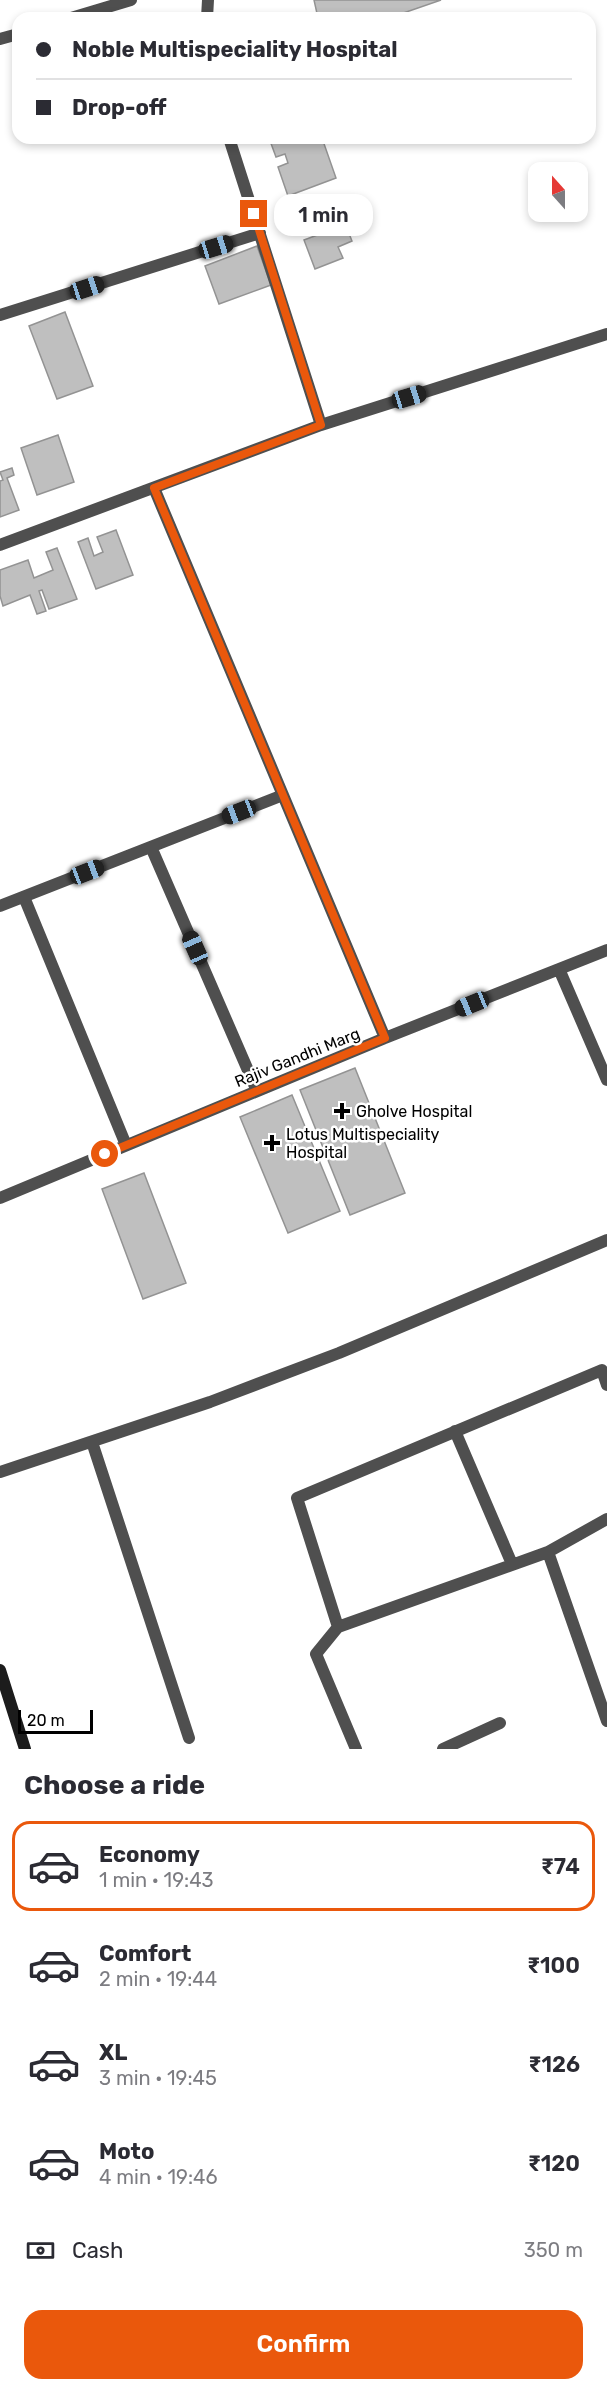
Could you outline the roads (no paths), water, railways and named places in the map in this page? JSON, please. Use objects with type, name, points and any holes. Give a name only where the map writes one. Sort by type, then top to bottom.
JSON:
[{"type":"street","points":[[91,12],[131,0]]},
{"type":"street","points":[[231,144],[321,425]]},
{"type":"street","points":[[0,315],[260,233]]},
{"type":"street","points":[[0,544],[321,425],[607,334]]},
{"type":"street","points":[[154,488],[385,1038]]},
{"type":"street","points":[[0,906],[283,795]]},
{"type":"street","points":[[151,847],[258,1091]]},
{"type":"street","points":[[24,897],[126,1145]]},
{"type":"street","name":"Rajiv Gandhi Marg","points":[[0,1197],[385,1038],[607,950]]},
{"type":"street","points":[[559,969],[607,1080]]},
{"type":"street","points":[[0,1472],[210,1402],[339,1353],[607,1240]]},
{"type":"street","points":[[338,1627],[297,1498],[602,1370],[607,1385]]},
{"type":"street","points":[[455,1431],[512,1564]]},
{"type":"street","points":[[92,1442],[189,1738]]},
{"type":"street","points":[[356,1749],[316,1654],[338,1627],[548,1552],[607,1519]]},
{"type":"street","points":[[548,1552],[607,1721]]},
{"type":"street","points":[[0,1670],[25,1749]]},
{"type":"street","points":[[443,1749],[500,1723]]},
{"type":"place","name":"Gholve Hospital","points":[[342,1111]]},
{"type":"place","name":"Lotus Multispeciality Hospital","points":[[272,1143]]}]
